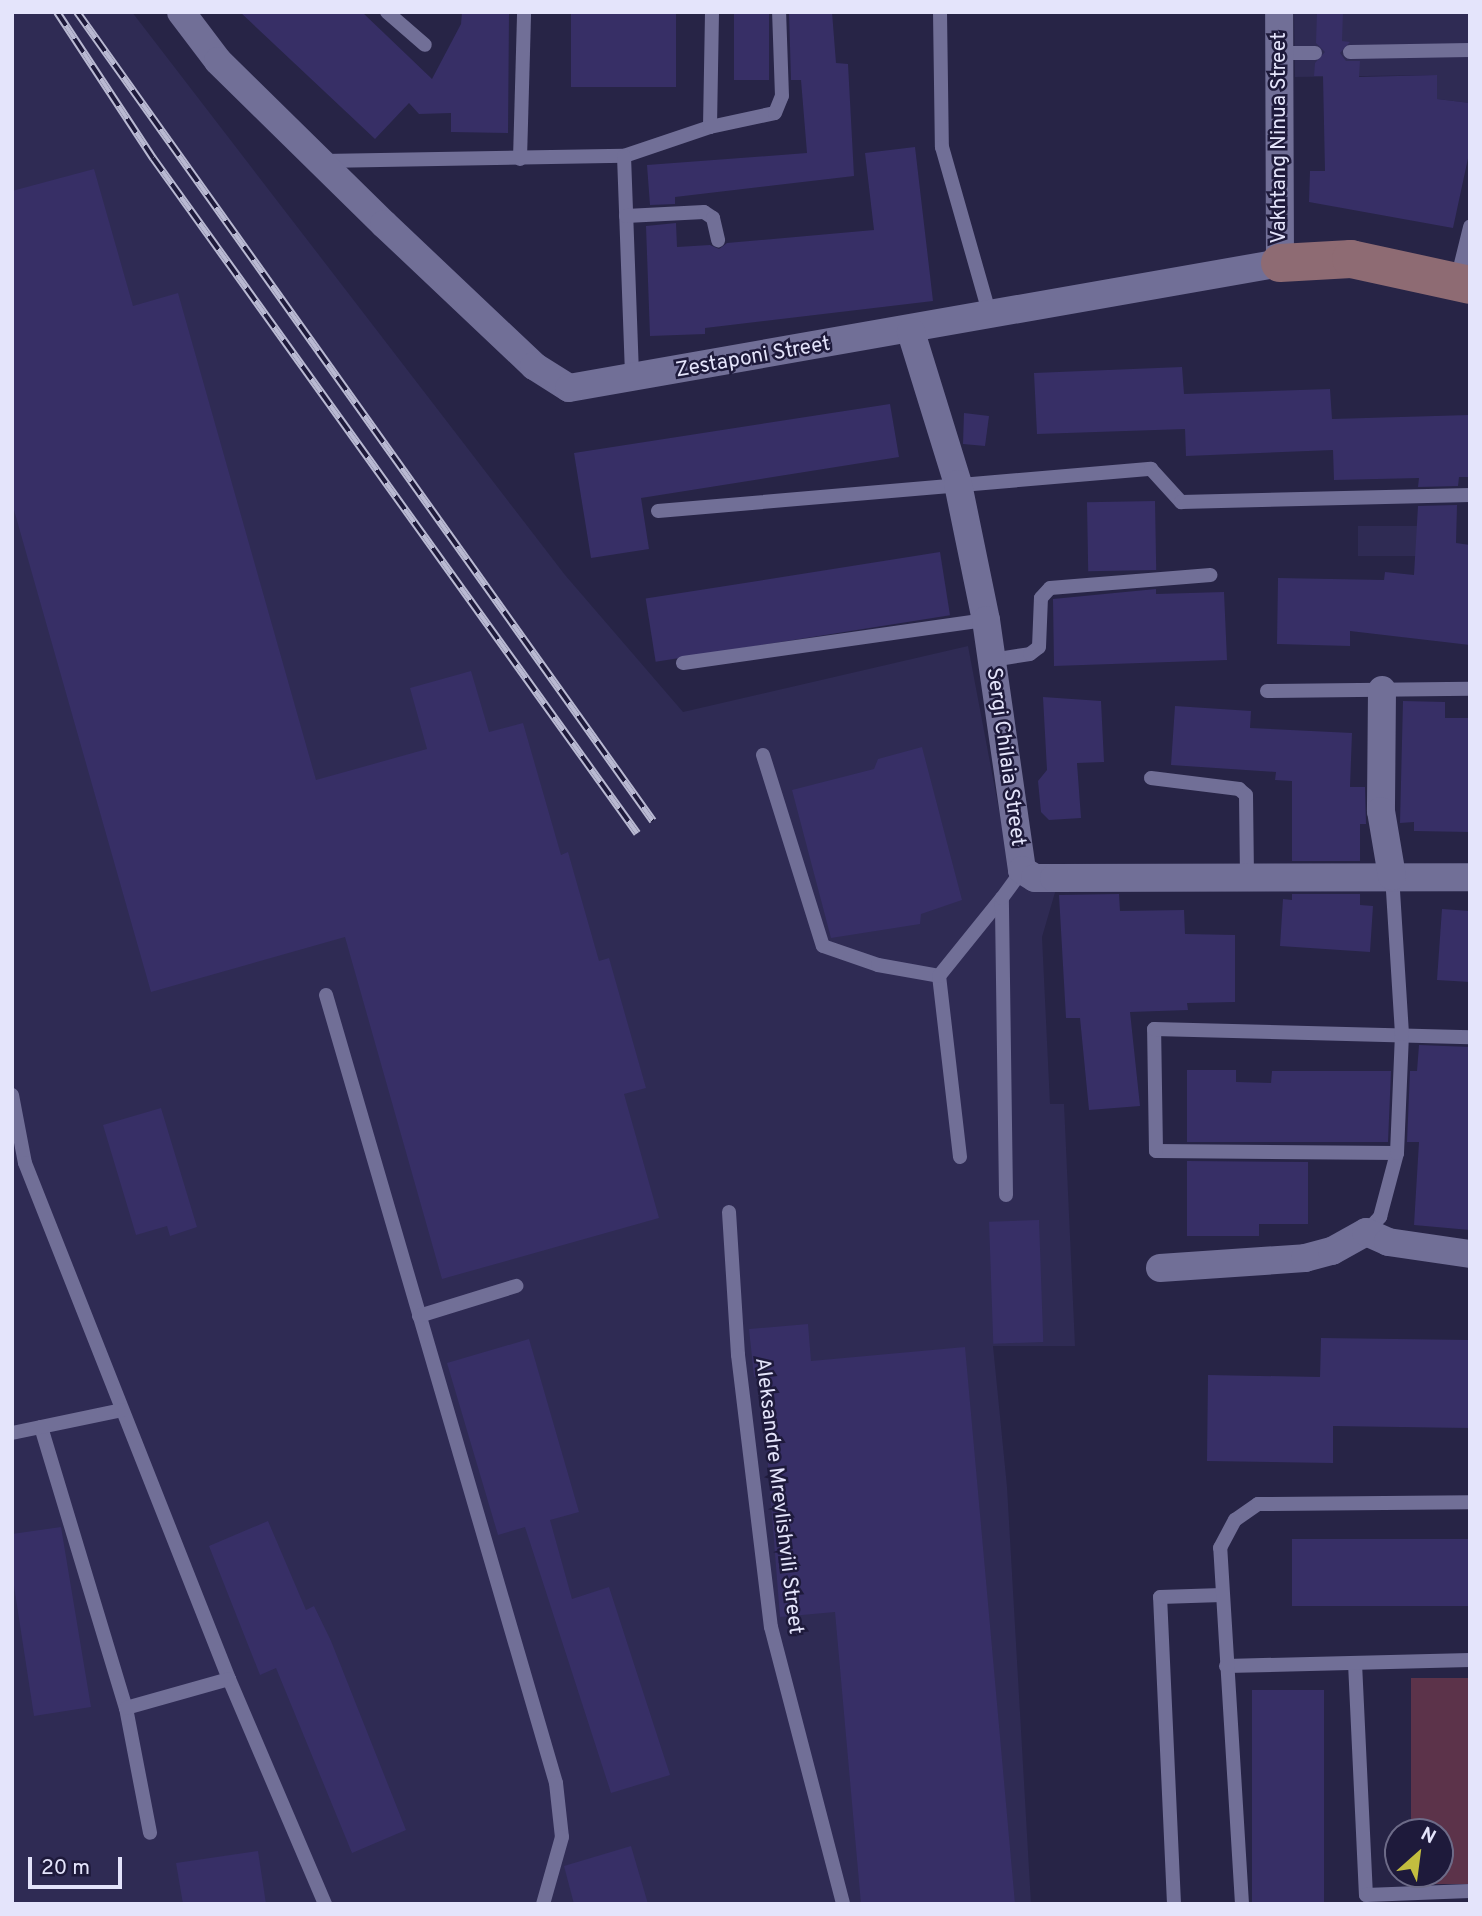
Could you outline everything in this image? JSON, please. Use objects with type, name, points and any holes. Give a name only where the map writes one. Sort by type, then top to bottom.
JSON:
[{"type":"street","name":"Zestaponi Street","points":[[181,12],[218,61],[321,161],[551,380],[569,388],[911,332],[1280,263],[1351,259],[1463,283]]},
{"type":"street","name":"Vakhtang Ninua Street","points":[[1279,12],[1280,263]]},
{"type":"street","name":"Sergi Chilaia Street","points":[[911,332],[958,484],[986,620],[1022,870],[1035,878],[1470,877]]},
{"type":"street","points":[[1382,690],[1381,811],[1392,876]]},
{"type":"street","points":[[1160,1268],[1305,1258],[1332,1251],[1366,1232],[1401,1245],[1470,1254]]},
{"type":"lane","points":[[387,12],[425,45]]},
{"type":"lane","points":[[520,159],[524,12]]},
{"type":"lane","points":[[710,127],[712,12]]},
{"type":"lane","points":[[321,161],[624,156],[710,127],[766,116],[781,106],[779,12]]},
{"type":"lane","points":[[940,12],[942,147],[990,316]]},
{"type":"lane","points":[[1350,52],[1470,50]]},
{"type":"lane","points":[[1280,53],[1315,52]]},
{"type":"lane","points":[[624,156],[632,379]]},
{"type":"lane","points":[[626,216],[704,212],[713,218],[718,240]]},
{"type":"lane","points":[[1463,283],[1470,227]]},
{"type":"lane","points":[[658,511],[1152,469],[1181,502],[1470,495]]},
{"type":"lane","points":[[992,660],[1030,654],[1039,647],[1041,598],[1050,588],[1210,575]]},
{"type":"lane","points":[[683,663],[986,620]]},
{"type":"lane","points":[[1267,691],[1470,689]]},
{"type":"lane","points":[[763,755],[823,946],[878,965],[939,976]]},
{"type":"lane","points":[[1151,778],[1230,787],[1246,794],[1247,878]]},
{"type":"lane","points":[[960,1157],[939,976],[1022,870]]},
{"type":"lane","points":[[1366,1232],[1381,1217],[1397,1153],[1402,1034],[1392,876]]},
{"type":"lane","points":[[1002,898],[1006,1195]]},
{"type":"lane","points":[[326,995],[556,1783],[562,1837],[543,1904]]},
{"type":"lane","points":[[1397,1153],[1156,1151],[1154,1029],[1470,1037]]},
{"type":"lane","points":[[12,1095],[25,1163],[229,1679],[325,1904]]},
{"type":"lane","name":"Aleksandre Mrevlishvili Street","points":[[729,1212],[738,1355],[771,1628],[843,1904]]},
{"type":"lane","points":[[419,1316],[516,1286]]},
{"type":"lane","points":[[12,1433],[122,1410]]},
{"type":"lane","points":[[41,1427],[126,1708],[150,1833]]},
{"type":"lane","points":[[1242,1904],[1220,1548],[1235,1520],[1258,1503],[1470,1502]]},
{"type":"lane","points":[[1174,1904],[1160,1597],[1222,1595]]},
{"type":"lane","points":[[1226,1666],[1470,1660]]},
{"type":"lane","points":[[1355,1663],[1366,1895],[1470,1891]]},
{"type":"lane","points":[[126,1708],[229,1679]]},
{"type":"shaded area","points":[[12,12],[132,12],[565,575],[683,712],[968,646],[1012,879],[1056,889],[1042,937],[1050,1104],[1064,1104],[1075,1346],[993,1346],[1007,1487],[1031,1904],[12,1904]]},
{"type":"shaded area","points":[[1294,12],[1470,12],[1470,103],[1437,99],[1437,75],[1295,77]]},
{"type":"shaded area","points":[[1358,526],[1417,526],[1417,556],[1358,556]]},
{"type":"shaded area","points":[[1411,1678],[1470,1678],[1470,1884],[1454,1884],[1454,1818],[1411,1818]]},
{"type":"building","points":[[240,12],[362,12],[432,79],[461,24],[462,12],[509,12],[508,133],[451,132],[451,113],[419,114],[409,103],[375,139]]},
{"type":"building","points":[[571,12],[676,12],[676,87],[571,87]]},
{"type":"building","points":[[734,12],[769,12],[769,80],[734,80]]},
{"type":"building","points":[[789,12],[832,12],[836,63],[848,64],[854,176],[675,197],[675,204],[650,205],[647,165],[807,153],[801,80],[791,80]]},
{"type":"building","points":[[1317,12],[1343,12],[1342,41],[1350,42],[1340,53],[1346,61],[1360,61],[1359,77],[1437,75],[1437,99],[1470,103],[1470,149],[1453,228],[1309,202],[1310,171],[1325,171],[1323,76],[1314,76],[1315,63],[1325,52],[1316,43]]},
{"type":"building","points":[[915,147],[933,301],[705,328],[705,334],[650,336],[646,226],[676,223],[677,247],[710,245],[719,249],[727,243],[874,230],[865,153]]},
{"type":"building","points":[[94,169],[133,306],[178,293],[316,780],[427,749],[410,688],[471,671],[489,732],[523,723],[561,855],[568,852],[599,961],[609,958],[646,1088],[624,1094],[659,1218],[442,1279],[345,937],[151,992],[12,503],[12,191]]},
{"type":"building","points":[[1182,367],[1184,394],[1330,389],[1332,419],[1470,415],[1470,477],[1459,477],[1458,486],[1418,487],[1419,478],[1334,480],[1333,450],[1186,456],[1185,429],[1037,434],[1034,373]]},
{"type":"building","points":[[890,404],[899,457],[641,498],[649,549],[591,558],[574,453]]},
{"type":"building","points":[[964,413],[989,416],[985,446],[963,444]]},
{"type":"building","points":[[1155,501],[1156,570],[1088,571],[1087,502]]},
{"type":"building","points":[[1457,505],[1456,543],[1470,545],[1470,645],[1350,631],[1350,646],[1277,644],[1278,578],[1384,580],[1385,572],[1414,575],[1418,506]]},
{"type":"building","points":[[940,552],[950,615],[656,662],[646,599]]},
{"type":"building","points":[[1156,589],[1156,594],[1224,592],[1227,660],[1054,666],[1053,599]]},
{"type":"building","points":[[1043,697],[1101,701],[1104,762],[1077,763],[1081,818],[1049,820],[1041,812],[1038,781],[1047,770]]},
{"type":"building","points":[[1403,701],[1445,702],[1445,718],[1470,718],[1470,832],[1414,831],[1414,822],[1400,823]]},
{"type":"building","points":[[1175,706],[1251,711],[1250,728],[1352,733],[1350,787],[1365,787],[1366,824],[1360,824],[1360,861],[1292,861],[1292,781],[1275,780],[1276,772],[1171,765]]},
{"type":"building","points":[[922,747],[962,900],[921,914],[920,924],[831,938],[792,790],[874,769],[878,759]]},
{"type":"building","points":[[1119,894],[1120,911],[1184,910],[1185,934],[1235,935],[1235,1002],[1187,1003],[1188,1010],[1130,1012],[1140,1106],[1089,1110],[1080,1018],[1066,1018],[1059,895]]},
{"type":"building","points":[[1292,894],[1360,894],[1360,905],[1373,906],[1370,952],[1280,946],[1283,899],[1292,900]]},
{"type":"building","points":[[1442,909],[1470,911],[1470,982],[1437,980]]},
{"type":"building","points":[[1419,1045],[1470,1047],[1470,1230],[1414,1225],[1419,1142],[1407,1142],[1410,1071],[1417,1071]]},
{"type":"building","points":[[1187,1070],[1236,1070],[1236,1082],[1271,1083],[1272,1071],[1391,1071],[1388,1142],[1187,1142]]},
{"type":"building","points":[[161,1108],[197,1227],[170,1236],[167,1226],[136,1235],[103,1125]]},
{"type":"building","points":[[1187,1161],[1308,1162],[1308,1224],[1259,1224],[1259,1236],[1187,1236]]},
{"type":"building","points":[[1039,1220],[1043,1342],[993,1344],[989,1222]]},
{"type":"building","points":[[808,1324],[811,1361],[965,1347],[1015,1904],[861,1904],[835,1612],[780,1617],[761,1377],[754,1377],[749,1329]]},
{"type":"building","points":[[1321,1338],[1470,1340],[1470,1428],[1333,1426],[1333,1463],[1207,1461],[1208,1375],[1320,1377]]},
{"type":"building","points":[[529,1339],[579,1512],[550,1520],[572,1599],[609,1587],[670,1775],[611,1793],[525,1527],[498,1535],[447,1363]]},
{"type":"building","points":[[268,1521],[306,1610],[314,1606],[331,1641],[406,1830],[352,1853],[276,1668],[260,1675],[209,1546]]},
{"type":"building","points":[[61,1527],[91,1707],[34,1716],[12,1573],[12,1534]]},
{"type":"building","points":[[1292,1539],[1470,1539],[1470,1606],[1292,1606]]},
{"type":"building","points":[[1252,1690],[1324,1690],[1324,1904],[1252,1904]]},
{"type":"building","points":[[631,1846],[648,1904],[574,1904],[564,1866]]},
{"type":"building","points":[[258,1851],[266,1904],[183,1904],[176,1863]]},
{"type":"railway","points":[[57,12],[153,158],[637,833]]},
{"type":"railway","points":[[77,12],[653,821]]}]
